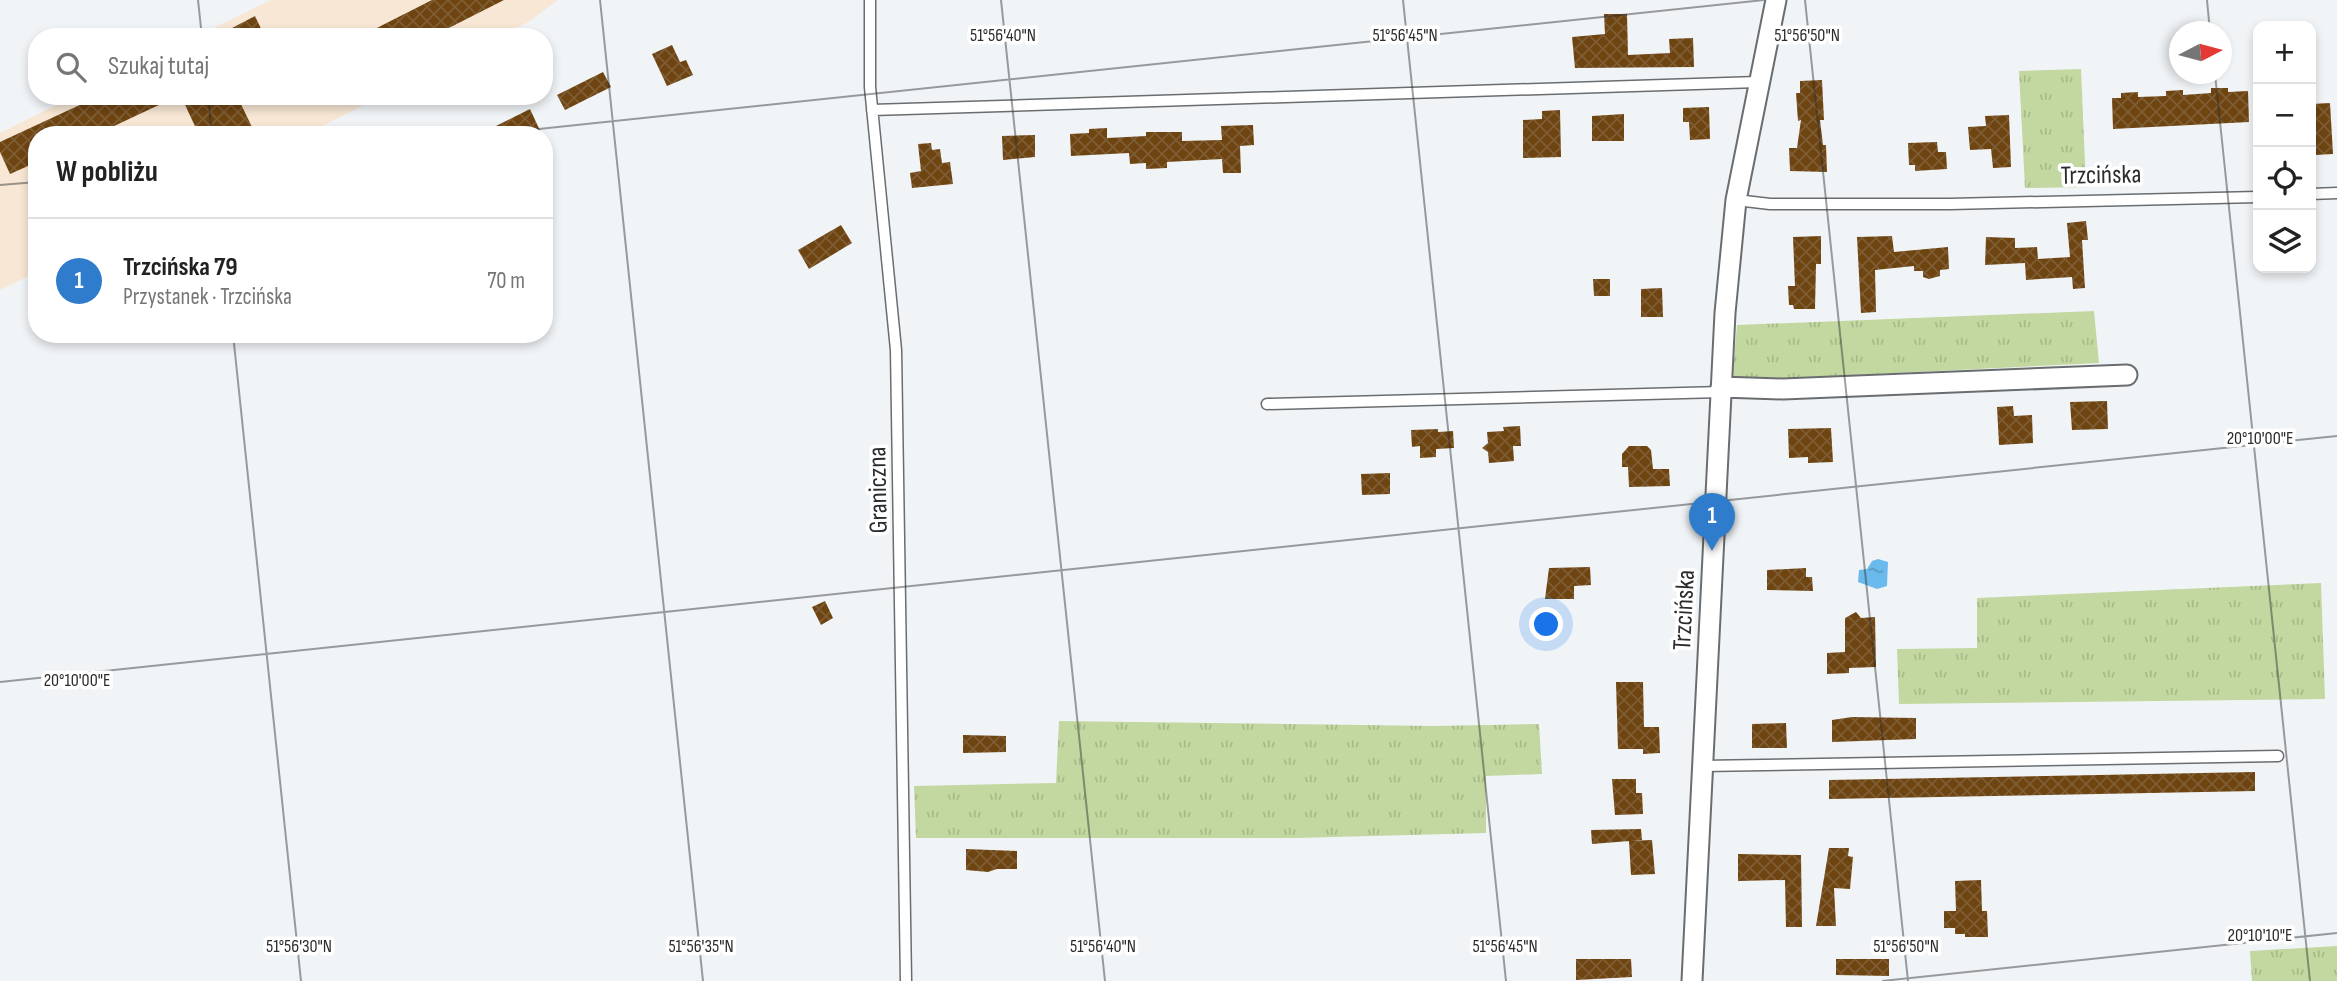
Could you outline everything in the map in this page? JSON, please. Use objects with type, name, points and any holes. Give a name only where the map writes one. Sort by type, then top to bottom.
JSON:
[{"type":"street","name":"Trzcińska","points":[[1692,981],[1721,390],[1736,200],[1776,0]]},
{"type":"street","points":[[1721,390],[2127,376]]},
{"type":"lane","name":"Graniczna","points":[[870,0],[869,61],[872,110],[896,350],[906,981]]},
{"type":"lane","points":[[872,110],[1758,82]]},
{"type":"lane","points":[[2316,194],[2337,193]]},
{"type":"lane","name":"Trzcińska","points":[[1736,200],[1770,204],[1950,204],[2253,197]]},
{"type":"lane","points":[[1267,404],[1721,390]]},
{"type":"lane","points":[[1702,766],[2278,756]]},
{"type":"shaded area","points":[[271,0],[558,0],[516,28],[213,28]]},
{"type":"shaded area","points":[[56,105],[363,105],[323,126],[28,126],[28,276],[0,290],[0,133]]},
{"type":"green space","points":[[2081,69],[2086,187],[2025,188],[2019,71]]},
{"type":"green space","points":[[2094,311],[2099,363],[1732,381],[1737,325]]},
{"type":"green space","points":[[2321,583],[2325,699],[1899,704],[1897,649],[1977,648],[1977,598]]},
{"type":"green space","points":[[1059,721],[1434,726],[1539,724],[1542,774],[1486,776],[1486,833],[1296,838],[916,838],[914,786],[1056,783]]},
{"type":"green space","points":[[2337,946],[2337,981],[2252,981],[2250,951]]},
{"type":"water","points":[[1878,559],[1888,562],[1887,586],[1877,589],[1858,582],[1859,570],[1867,569],[1872,561]]},
{"type":"building","points":[[432,0],[504,0],[449,28],[377,28]]},
{"type":"building","points":[[1604,14],[1627,14],[1628,55],[1670,53],[1669,39],[1693,38],[1694,67],[1575,68],[1572,37],[1605,34]]},
{"type":"building","points":[[255,16],[261,28],[232,28]]},
{"type":"building","points":[[672,45],[680,62],[686,60],[693,75],[667,86],[652,54]]},
{"type":"building","points":[[603,72],[611,87],[565,110],[557,95]]},
{"type":"building","points":[[1822,80],[1824,120],[1820,120],[1823,145],[1826,145],[1827,172],[1790,171],[1789,148],[1797,148],[1801,120],[1798,121],[1796,93],[1800,93],[1800,81]]},
{"type":"building","points":[[2211,88],[2228,88],[2228,92],[2248,91],[2249,122],[2113,129],[2112,98],[2121,98],[2121,93],[2138,92],[2138,97],[2166,96],[2166,91],[2183,90],[2183,95],[2211,93]]},
{"type":"building","points":[[2330,103],[2333,154],[2316,155],[2316,104]]},
{"type":"building","points":[[80,105],[159,105],[114,126],[34,126]]},
{"type":"building","points":[[185,105],[241,105],[252,126],[195,126]]},
{"type":"building","points":[[1709,107],[1710,139],[1690,140],[1689,122],[1683,122],[1683,108]]},
{"type":"building","points":[[530,109],[538,126],[496,126]]},
{"type":"building","points":[[1560,110],[1561,157],[1523,158],[1523,120],[1542,119],[1542,111]]},
{"type":"building","points":[[1624,114],[1624,141],[1592,141],[1592,116]]},
{"type":"building","points":[[2009,115],[2011,167],[1993,168],[1991,149],[1970,150],[1968,127],[1986,126],[1985,116]]},
{"type":"building","points":[[1253,125],[1254,145],[1240,146],[1241,173],[1223,173],[1222,159],[1167,162],[1167,168],[1146,169],[1146,163],[1130,164],[1129,153],[1071,156],[1070,134],[1089,133],[1089,129],[1107,128],[1107,138],[1146,136],[1146,132],[1182,132],[1182,141],[1222,140],[1221,126]]},
{"type":"building","points":[[28,129],[28,166],[10,174],[0,152],[0,142]]},
{"type":"building","points":[[1035,135],[1035,157],[1003,160],[1002,136]]},
{"type":"building","points":[[1937,142],[1938,152],[1946,152],[1947,169],[1915,171],[1915,165],[1909,165],[1908,143]]},
{"type":"building","points":[[931,143],[932,150],[940,149],[942,163],[950,162],[953,184],[912,188],[910,173],[921,171],[918,144]]},
{"type":"building","points":[[2086,221],[2088,240],[2082,240],[2085,288],[2073,289],[2072,277],[2026,280],[2025,263],[1985,265],[1986,237],[2015,238],[2015,248],[2037,247],[2038,259],[2070,257],[2067,223]]},
{"type":"building","points":[[841,225],[852,243],[809,269],[798,250]]},
{"type":"building","points":[[1821,236],[1821,264],[1816,264],[1815,309],[1794,309],[1793,305],[1789,305],[1788,286],[1795,286],[1793,237]]},
{"type":"building","points":[[1892,236],[1894,252],[1948,247],[1949,269],[1940,270],[1940,276],[1929,279],[1923,277],[1923,271],[1914,271],[1914,266],[1875,270],[1876,312],[1861,313],[1857,237]]},
{"type":"building","points":[[1593,279],[1610,279],[1610,296],[1594,296]]},
{"type":"building","points":[[1662,288],[1663,317],[1641,317],[1641,289]]},
{"type":"building","points":[[2107,401],[2108,429],[2072,430],[2070,402]]},
{"type":"building","points":[[2013,406],[2014,416],[2032,415],[2033,443],[1999,445],[1997,407]]},
{"type":"building","points":[[1520,426],[1521,446],[1513,446],[1514,461],[1489,463],[1488,452],[1482,448],[1488,443],[1487,432]]},
{"type":"building","points":[[1831,428],[1833,462],[1808,463],[1808,457],[1789,458],[1788,429]]},
{"type":"building","points":[[1438,429],[1438,432],[1453,431],[1454,448],[1436,449],[1436,457],[1420,458],[1420,446],[1412,447],[1411,430]]},
{"type":"building","points":[[1629,446],[1647,446],[1651,450],[1653,469],[1669,469],[1670,486],[1629,487],[1628,467],[1622,467],[1622,454]]},
{"type":"building","points":[[1390,473],[1390,494],[1362,495],[1361,474]]},
{"type":"building","points":[[1590,567],[1591,585],[1574,586],[1574,599],[1545,599],[1549,568]]},
{"type":"building","points":[[1806,568],[1806,577],[1812,577],[1813,591],[1767,590],[1767,570]]},
{"type":"building","points":[[825,601],[833,618],[821,625],[812,607]]},
{"type":"building","points":[[1856,612],[1861,618],[1875,617],[1876,667],[1849,668],[1849,673],[1827,674],[1827,653],[1845,652],[1845,618]]},
{"type":"building","points":[[1616,682],[1643,682],[1644,727],[1659,727],[1660,753],[1643,754],[1643,749],[1618,749]]},
{"type":"building","points":[[1852,717],[1916,718],[1916,739],[1832,742],[1832,720]]},
{"type":"building","points":[[1786,723],[1787,748],[1752,748],[1752,724]]},
{"type":"building","points":[[963,735],[1006,736],[1006,752],[963,753]]},
{"type":"building","points":[[2255,772],[2255,791],[1829,799],[1829,780]]},
{"type":"building","points":[[1612,779],[1636,779],[1636,793],[1642,793],[1643,814],[1615,815]]},
{"type":"building","points":[[1641,829],[1642,840],[1592,844],[1591,830]]},
{"type":"building","points":[[1652,840],[1655,874],[1631,875],[1629,841]]},
{"type":"building","points":[[1829,848],[1849,848],[1848,856],[1853,857],[1850,889],[1834,888],[1836,926],[1816,926]]},
{"type":"building","points":[[966,849],[1017,851],[1017,869],[988,872],[966,870]]},
{"type":"building","points":[[1738,854],[1801,855],[1802,927],[1786,927],[1785,880],[1738,881]]},
{"type":"building","points":[[1981,880],[1982,911],[1987,911],[1988,937],[1965,937],[1965,934],[1955,934],[1955,928],[1944,928],[1944,911],[1956,911],[1955,881]]},
{"type":"building","points":[[1576,959],[1631,959],[1632,977],[1576,980]]},
{"type":"building","points":[[1836,959],[1889,959],[1889,976],[1836,975]]},
{"type":"place","name":"Trzcińska 79","points":[[1712,551]]}]
